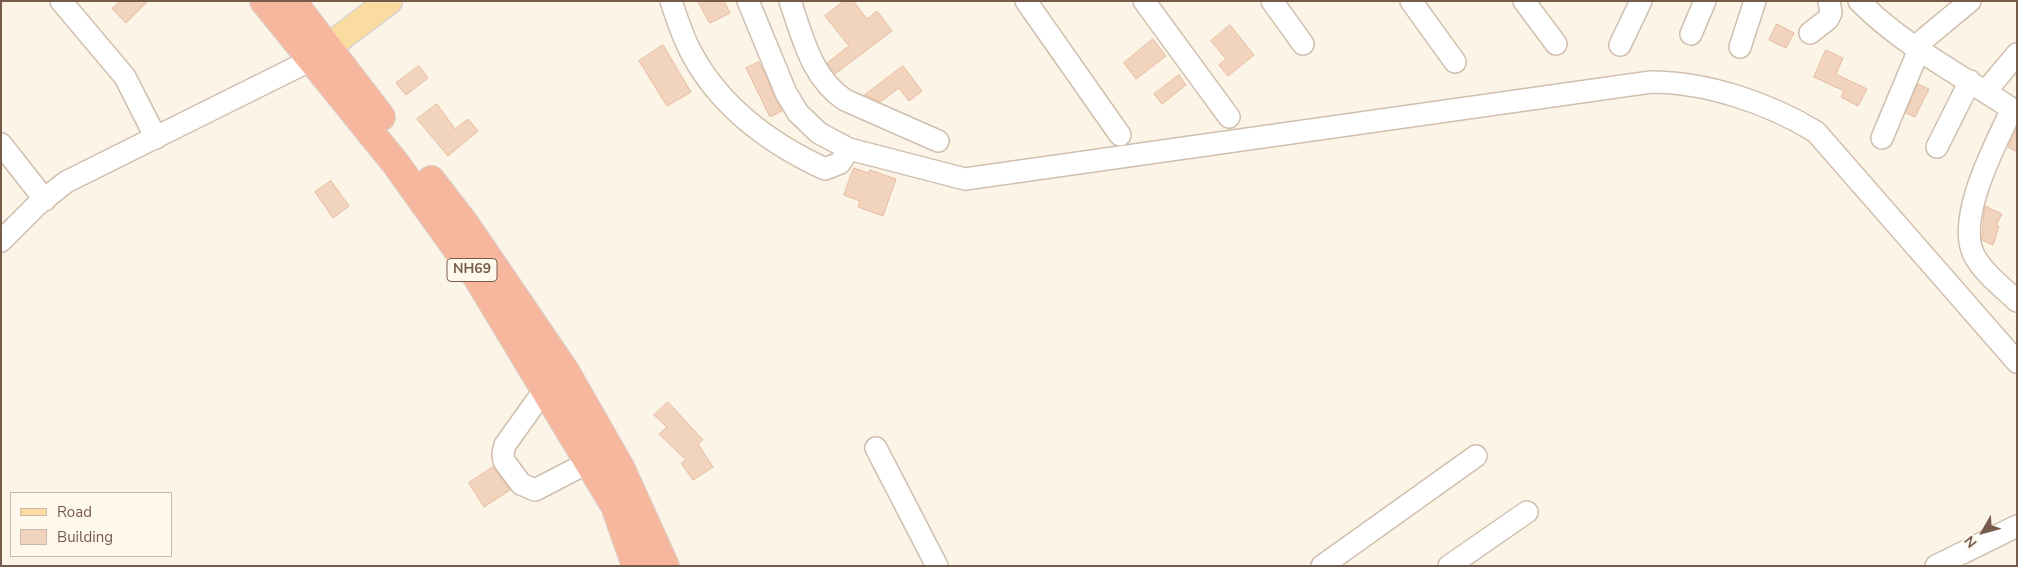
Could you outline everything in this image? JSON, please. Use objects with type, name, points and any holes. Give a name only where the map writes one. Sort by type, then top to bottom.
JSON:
[{"type":"highway","name":"NH69","points":[[264,1],[319,54],[486,254],[565,372],[621,470],[624,501],[636,566]]},
{"type":"highway","name":"NH69","points":[[292,1],[319,54],[477,277],[589,462],[624,501],[665,566]]},
{"type":"main road","points":[[319,54],[389,1]]},
{"type":"street","points":[[61,1],[125,77],[156,138]]},
{"type":"street","points":[[671,1],[691,54],[718,94],[758,131],[796,155],[825,169],[840,163],[849,149]]},
{"type":"street","points":[[748,1],[786,93],[798,113],[819,133],[849,149],[965,179],[1651,82],[1677,82],[1762,104],[1793,118],[1816,132],[2017,362]]},
{"type":"street","points":[[790,1],[812,60],[822,81],[832,91],[845,100],[938,141]]},
{"type":"street","points":[[1026,1],[1120,135]]},
{"type":"street","points":[[1144,1],[1229,117]]},
{"type":"street","points":[[1272,1],[1303,44]]},
{"type":"street","points":[[1411,1],[1455,62]]},
{"type":"street","points":[[1524,1],[1556,44]]},
{"type":"street","points":[[1620,45],[1641,1]]},
{"type":"street","points":[[1691,34],[1705,1]]},
{"type":"street","points":[[1740,47],[1755,1]]},
{"type":"street","points":[[1810,33],[1828,19],[1832,12],[1829,1]]},
{"type":"street","points":[[1859,1],[1873,15],[1919,49],[2014,110],[1984,168],[1971,211],[1971,247],[1986,272],[2017,301]]},
{"type":"street","points":[[1882,138],[1919,49],[1927,35],[1970,1]]},
{"type":"street","points":[[1,241],[66,182],[319,54]]},
{"type":"street","points":[[1937,147],[1978,86],[2017,54]]},
{"type":"street","points":[[1,144],[45,200]]},
{"type":"street","points":[[545,389],[505,445],[504,461],[521,484],[535,490],[589,462]]},
{"type":"street","points":[[876,448],[937,566]]},
{"type":"street","points":[[1322,566],[1476,456]]},
{"type":"street","points":[[1450,566],[1527,512]]},
{"type":"street","points":[[1936,566],[2017,526]]},
{"type":"building","points":[[120,1],[148,1],[126,23],[112,9]]},
{"type":"building","points":[[698,1],[724,1],[730,13],[710,23]]},
{"type":"building","points":[[844,1],[853,1],[867,19],[877,11],[892,31],[835,74],[827,63],[849,46],[825,16]]},
{"type":"building","points":[[1777,24],[1794,33],[1786,48],[1769,40]]},
{"type":"building","points":[[1230,25],[1254,55],[1228,76],[1219,65],[1226,59],[1211,41]]},
{"type":"building","points":[[1153,39],[1166,56],[1136,79],[1124,63]]},
{"type":"building","points":[[663,45],[691,92],[667,106],[639,61]]},
{"type":"building","points":[[1826,50],[1843,58],[1836,74],[1867,89],[1858,106],[1841,97],[1844,91],[1814,77]]},
{"type":"building","points":[[759,62],[782,111],[770,117],[746,68]]},
{"type":"building","points":[[419,66],[428,78],[406,95],[396,83]]},
{"type":"building","points":[[903,66],[922,91],[909,101],[899,88],[880,102],[865,95]]},
{"type":"building","points":[[1179,75],[1186,85],[1162,104],[1154,94]]},
{"type":"building","points":[[1918,84],[1929,89],[1915,117],[1906,113]]},
{"type":"building","points":[[437,104],[455,129],[468,119],[478,131],[448,156],[417,119]]},
{"type":"building","points":[[2017,128],[2017,152],[2008,147]]},
{"type":"building","points":[[854,168],[868,173],[870,170],[896,179],[883,216],[858,207],[860,201],[844,195]]},
{"type":"building","points":[[331,181],[349,206],[333,218],[315,192]]},
{"type":"building","points":[[1985,206],[2002,214],[1996,225],[1999,226],[1993,245],[1982,240]]},
{"type":"building","points":[[668,402],[703,440],[698,444],[713,467],[693,480],[681,463],[686,460],[659,434],[667,427],[654,415]]},
{"type":"building","points":[[493,467],[510,490],[484,507],[469,483]]}]
